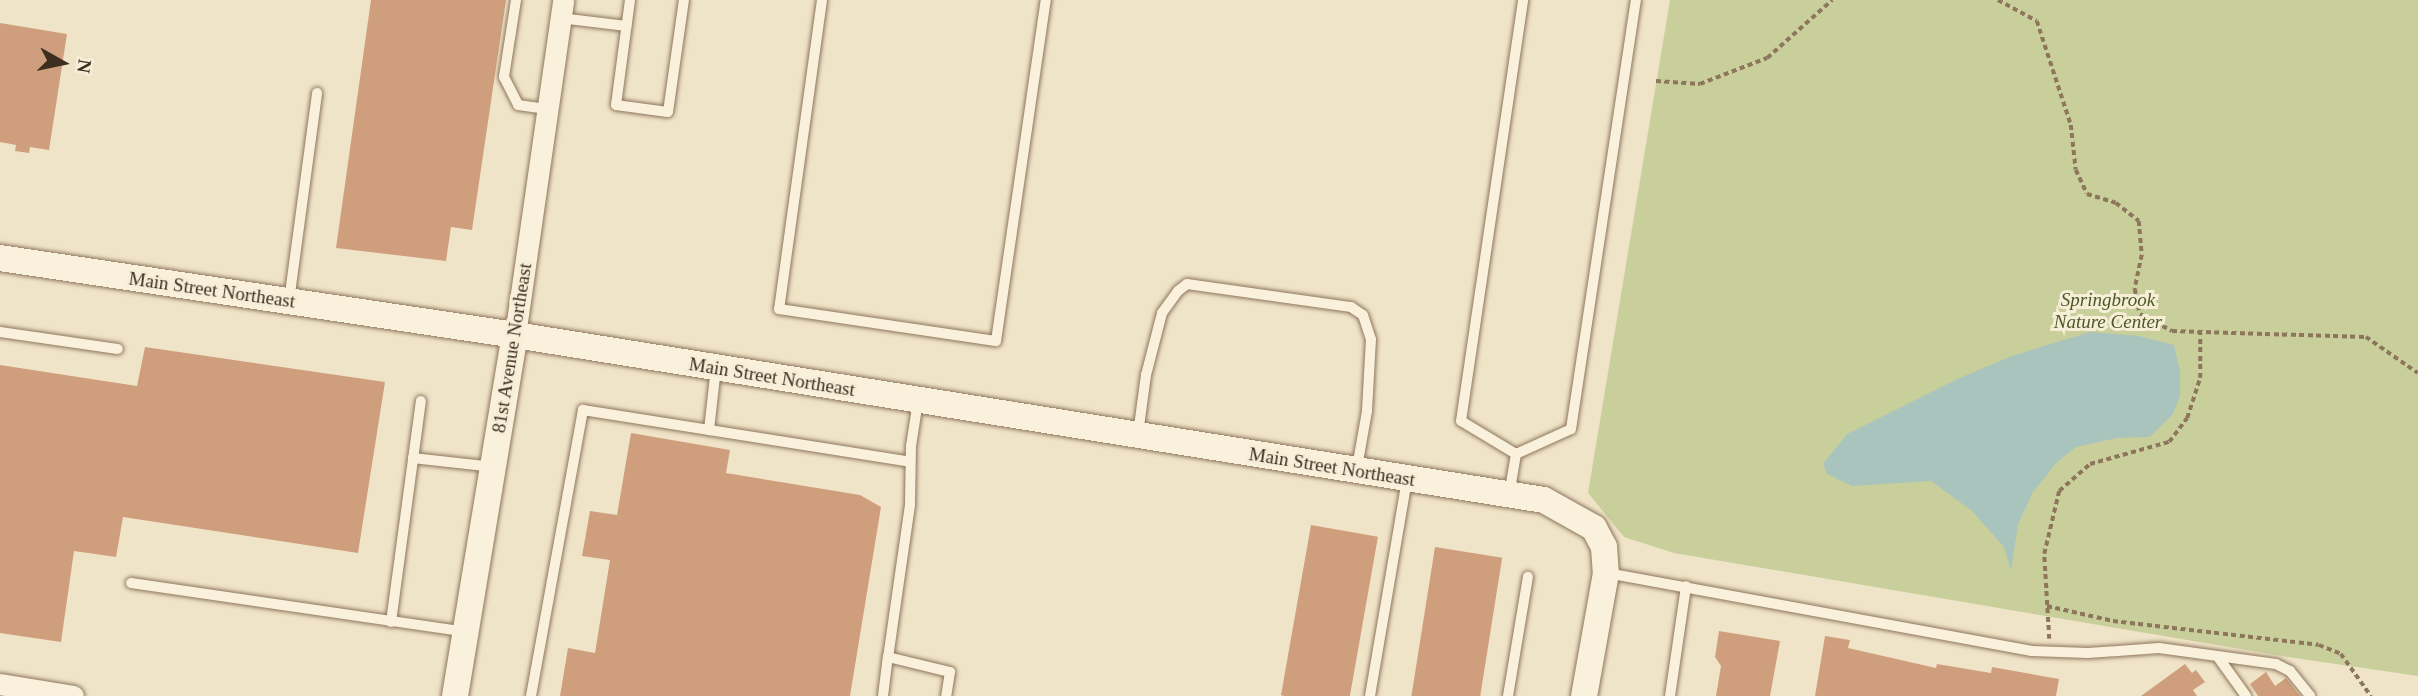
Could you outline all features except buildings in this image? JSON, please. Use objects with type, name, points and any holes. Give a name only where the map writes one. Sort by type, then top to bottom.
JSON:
[{"type":"street","name":"81st Avenue Northeast","points":[[455,696],[515,335],[561,9]]},
{"type":"street","name":"Main Street Northeast","points":[[0,258],[515,335],[1544,500],[1594,528],[1604,547],[1605,573]]},
{"type":"street","points":[[1584,696],[1605,573]]},
{"type":"street","points":[[0,684],[66,695]]},
{"type":"lane","points":[[516,0],[504,76],[519,104],[547,110]]},
{"type":"lane","points":[[630,0],[616,105],[668,112],[684,0]]},
{"type":"lane","points":[[822,0],[779,309],[996,341],[1046,0]]},
{"type":"lane","points":[[1516,454],[1461,421],[1523,0]]},
{"type":"lane","points":[[1516,454],[1571,429],[1636,0]]},
{"type":"lane","points":[[561,9],[627,26]]},
{"type":"lane","points":[[289,301],[317,93]]},
{"type":"lane","points":[[1138,436],[1146,375],[1162,313],[1178,290],[1187,284],[1351,307],[1363,315],[1371,339],[1367,411],[1356,471]]},
{"type":"lane","points":[[0,332],[118,349]]},
{"type":"lane","points":[[709,430],[716,368]]},
{"type":"lane","points":[[391,622],[421,401]]},
{"type":"lane","points":[[883,696],[910,505],[910,461],[918,401]]},
{"type":"lane","points":[[531,696],[583,410],[910,461]]},
{"type":"lane","points":[[1509,495],[1516,454]]},
{"type":"lane","points":[[413,458],[493,467]]},
{"type":"lane","points":[[1370,696],[1407,479]]},
{"type":"lane","points":[[1605,573],[2032,651],[2088,653],[2159,648],[2276,664],[2290,671],[2310,696]]},
{"type":"lane","points":[[1508,696],[1528,578]]},
{"type":"lane","points":[[131,583],[466,632]]},
{"type":"lane","points":[[1670,696],[1686,586]]},
{"type":"lane","points":[[888,657],[950,671],[946,696]]},
{"type":"lane","points":[[2218,657],[2246,696]]},
{"type":"path","points":[[1656,81],[1700,84],[1767,58],[1832,0]]},
{"type":"path","points":[[1998,0],[2037,21],[2071,125],[2076,170],[2087,194],[2116,203],[2139,221],[2142,255],[2135,289],[2140,314],[2172,331],[2366,337],[2418,373]]},
{"type":"path","points":[[2049,652],[2044,554],[2059,491],[2090,464],[2169,442],[2188,418],[2200,378],[2200,333]]},
{"type":"path","points":[[2047,607],[2113,621],[2319,645],[2341,654],[2371,696]]},
{"type":"green space","name":"Springbrook Nature Center","points":[[1670,0],[2418,0],[2418,676],[2288,657],[1674,553],[1624,537],[1588,493]]},
{"type":"water","points":[[2090,332],[2139,336],[2174,345],[2180,371],[2180,396],[2173,414],[2150,437],[2117,438],[2076,447],[2058,461],[2033,492],[2018,524],[2011,571],[2004,547],[1972,511],[1931,481],[1852,486],[1827,474],[1823,464],[1847,434],[1955,380],[2012,356]]}]
